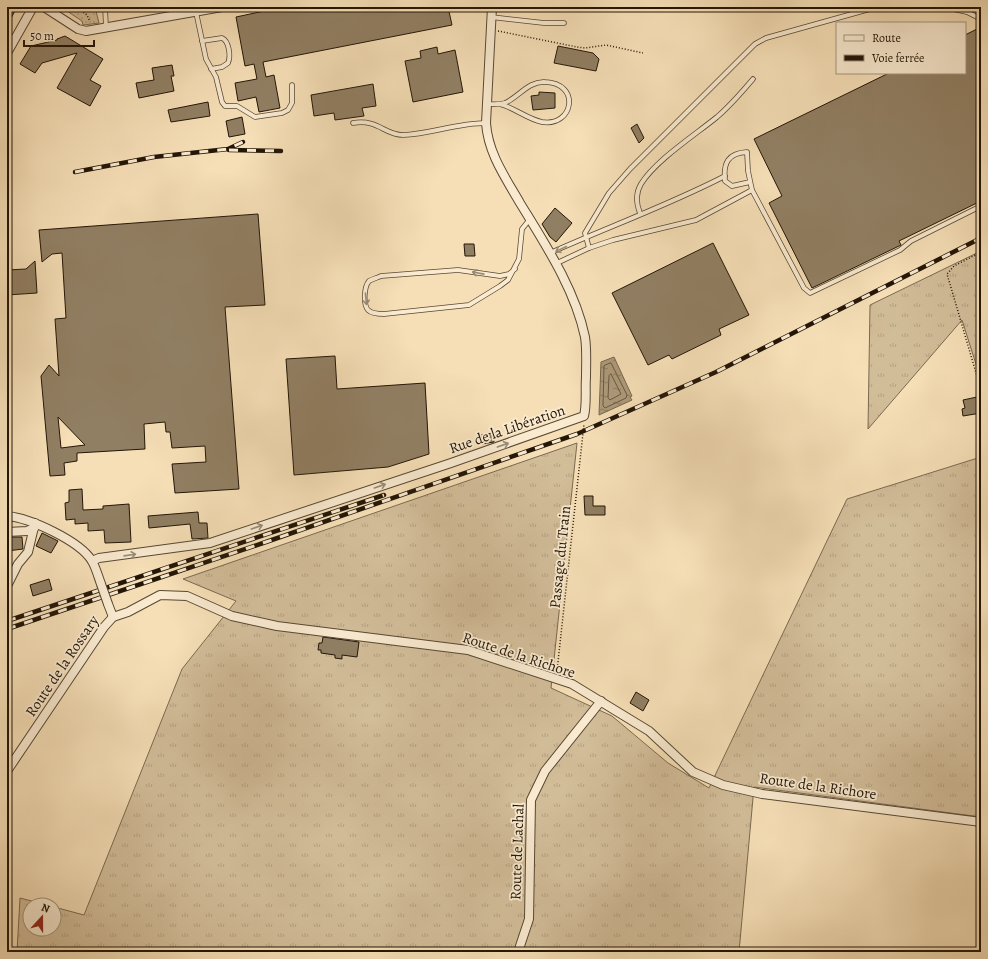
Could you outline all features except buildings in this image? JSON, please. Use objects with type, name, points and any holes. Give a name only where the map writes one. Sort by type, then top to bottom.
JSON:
[{"type":"street","points":[[7,53],[33,7]]},
{"type":"street","points":[[44,7],[78,30],[91,30],[222,7]]},
{"type":"street","name":"Rue de la Libération","points":[[92,561],[99,558],[210,543],[459,460],[584,416],[585,337],[573,301],[550,254],[491,151],[487,137],[486,123],[492,7]]},
{"type":"street","points":[[7,516],[34,525],[75,546],[92,561],[113,617]]},
{"type":"street","points":[[7,532],[27,531],[34,525]]},
{"type":"street","points":[[8,582],[18,564],[26,555],[34,525]]},
{"type":"street","name":"Route de la Richore","points":[[113,617],[128,612],[160,595],[187,596],[232,616],[277,626],[468,650],[572,684],[649,731],[693,772],[723,785],[762,794],[981,822]]},
{"type":"street","name":"Route de la Rossary","points":[[7,771],[104,627],[113,617]]},
{"type":"street","name":"Route de Lachal","points":[[518,952],[529,919],[531,800],[545,770],[600,701]]},
{"type":"lane","points":[[105,7],[106,27]]},
{"type":"lane","points":[[589,248],[585,237],[587,226],[605,200],[630,169],[755,44],[766,38],[877,7]]},
{"type":"lane","points":[[944,7],[966,12],[981,19]]},
{"type":"lane","points":[[196,12],[206,59],[218,83],[222,102],[225,106],[237,106],[255,117],[282,114],[288,110],[293,100],[292,85]]},
{"type":"lane","points":[[491,17],[564,23]]},
{"type":"lane","points":[[202,41],[222,38],[227,42],[230,57],[228,63],[222,68],[211,70]]},
{"type":"lane","points":[[640,214],[636,195],[640,185],[650,172],[724,110],[753,79]]},
{"type":"lane","points":[[487,104],[500,104],[512,99],[531,86],[545,82],[564,89],[570,100],[569,107],[564,116],[548,122],[534,119],[500,104]]},
{"type":"lane","points":[[353,123],[369,122],[389,131],[403,134],[466,124],[486,123]]},
{"type":"lane","points":[[750,182],[732,186],[725,182],[728,159],[733,154],[747,152],[752,190],[804,288],[810,293],[900,250],[911,241],[981,206]]},
{"type":"lane","points":[[550,254],[585,237],[702,188],[725,176]]},
{"type":"lane","points":[[555,264],[589,248],[639,233],[696,220],[752,190]]},
{"type":"lane","points":[[515,269],[509,274],[500,276],[458,270],[381,276],[371,280],[366,285],[366,305],[368,310],[375,314],[384,314],[469,305],[508,280],[515,269],[521,254],[524,225],[530,219]]},
{"type":"path","points":[[76,7],[87,15],[91,30]]},
{"type":"path","points":[[491,30],[576,47],[585,48],[602,45],[643,53]]},
{"type":"path","points":[[979,383],[947,277],[950,270],[954,266],[981,252]]},
{"type":"path","name":"Passage du Train","points":[[557,679],[584,416]]},
{"type":"green space","points":[[61,7],[91,7],[96,11],[99,23],[83,25],[82,21]]},
{"type":"green space","points":[[981,251],[981,380],[962,320],[868,429],[870,305]]},
{"type":"green space","points":[[577,443],[551,688],[612,716],[668,763],[709,788],[847,499],[981,457],[981,817],[754,787],[739,952],[17,952],[20,898],[22,899],[22,937],[62,937],[62,909],[84,915],[182,669],[236,601],[183,579]]},
{"type":"water","points":[[614,357],[632,396],[630,397],[632,400],[599,415],[601,362]]},
{"type":"railway","points":[[75,172],[154,157],[228,149],[243,142]]},
{"type":"railway","points":[[229,150],[281,151]]},
{"type":"railway","points":[[7,629],[266,542],[577,434],[716,372],[981,238]]},
{"type":"railway","points":[[7,621],[384,495]]}]
